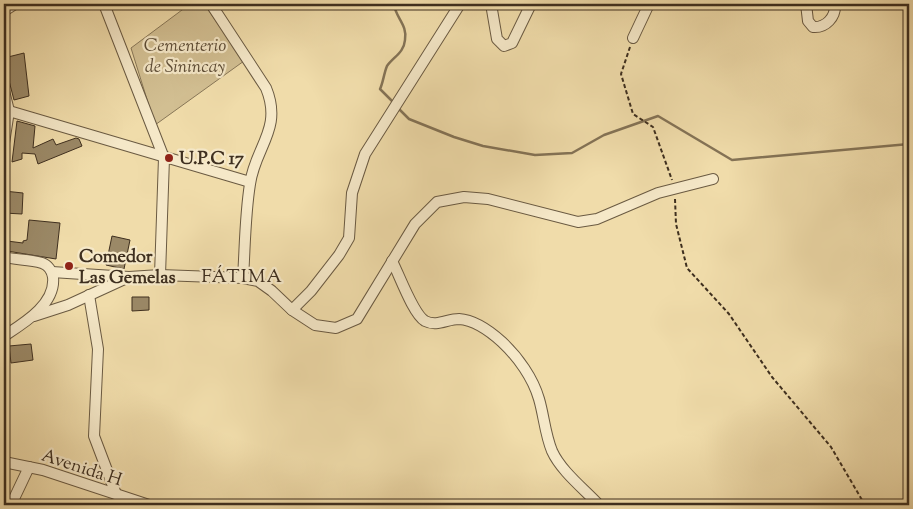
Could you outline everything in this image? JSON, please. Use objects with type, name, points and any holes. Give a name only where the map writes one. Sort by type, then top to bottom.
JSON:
[{"type":"street","points":[[4,11],[15,4]]},
{"type":"street","points":[[104,4],[164,158],[160,275]]},
{"type":"street","points":[[211,4],[266,88],[271,101],[270,130],[250,182],[243,278]]},
{"type":"street","points":[[292,310],[339,255],[349,238],[352,193],[365,154],[460,4]]},
{"type":"street","points":[[492,4],[497,39],[504,46],[512,43],[531,4]]},
{"type":"street","points":[[633,38],[648,4]]},
{"type":"street","points":[[806,4],[808,21],[813,27],[820,27],[826,24],[833,16],[835,4]]},
{"type":"street","points":[[4,91],[9,111],[4,143]]},
{"type":"street","points":[[9,111],[250,182]]},
{"type":"street","points":[[4,258],[42,263],[52,272],[129,277],[160,275],[243,278],[258,282],[272,290],[292,310],[315,325],[336,328],[356,320],[415,224],[437,202],[464,197],[488,199],[578,222],[597,219],[675,188],[712,179]]},
{"type":"street","points":[[392,261],[416,310],[424,320],[438,324],[458,319],[469,322],[484,329],[508,348],[532,382],[539,399],[553,452],[560,464],[600,505]]},
{"type":"street","points":[[8,333],[31,317],[49,298],[54,287],[52,272]]},
{"type":"street","points":[[31,317],[89,295],[129,277]]},
{"type":"street","points":[[89,295],[98,349],[94,436],[116,494]]},
{"type":"street","name":"Avenida H","points":[[4,462],[29,467],[148,505]]},
{"type":"street","points":[[11,505],[29,467]]},
{"type":"path","points":[[633,38],[621,74],[633,114],[653,127],[675,188],[676,224],[687,268],[729,314],[772,377],[831,447],[865,505]]},
{"type":"green space","name":"Cementerio de Sinincay","points":[[190,4],[204,4],[244,61],[155,125],[131,48]]},
{"type":"building","points":[[24,53],[29,96],[14,100],[6,69],[4,70],[4,58]]},
{"type":"building","points":[[17,121],[35,126],[33,148],[53,139],[56,145],[76,138],[79,139],[82,146],[38,164],[35,154],[22,153],[22,159],[12,162]]},
{"type":"building","points":[[4,191],[23,193],[22,214],[4,213]]},
{"type":"building","points":[[29,220],[60,223],[56,259],[7,251],[7,241],[23,243],[23,241],[27,240]]},
{"type":"building","points":[[112,236],[130,240],[124,269],[106,265]]},
{"type":"building","points":[[132,297],[149,297],[149,310],[132,311]]},
{"type":"building","points":[[31,344],[33,360],[11,363],[9,346]]},
{"type":"waterway","points":[[394,4],[405,30],[405,40],[403,48],[387,66],[380,89],[394,103]]},
{"type":"waterway","points":[[397,107],[409,119],[454,137],[483,146],[535,155],[572,153],[604,135],[658,116],[732,160],[909,144]]},
{"type":"place","name":"U.P.C 17","points":[[169,158]]},
{"type":"place","name":"Comedor Las Gemelas","points":[[69,266]]},
{"type":"district","name":"FÁTIMA","points":[[242,275]]}]
